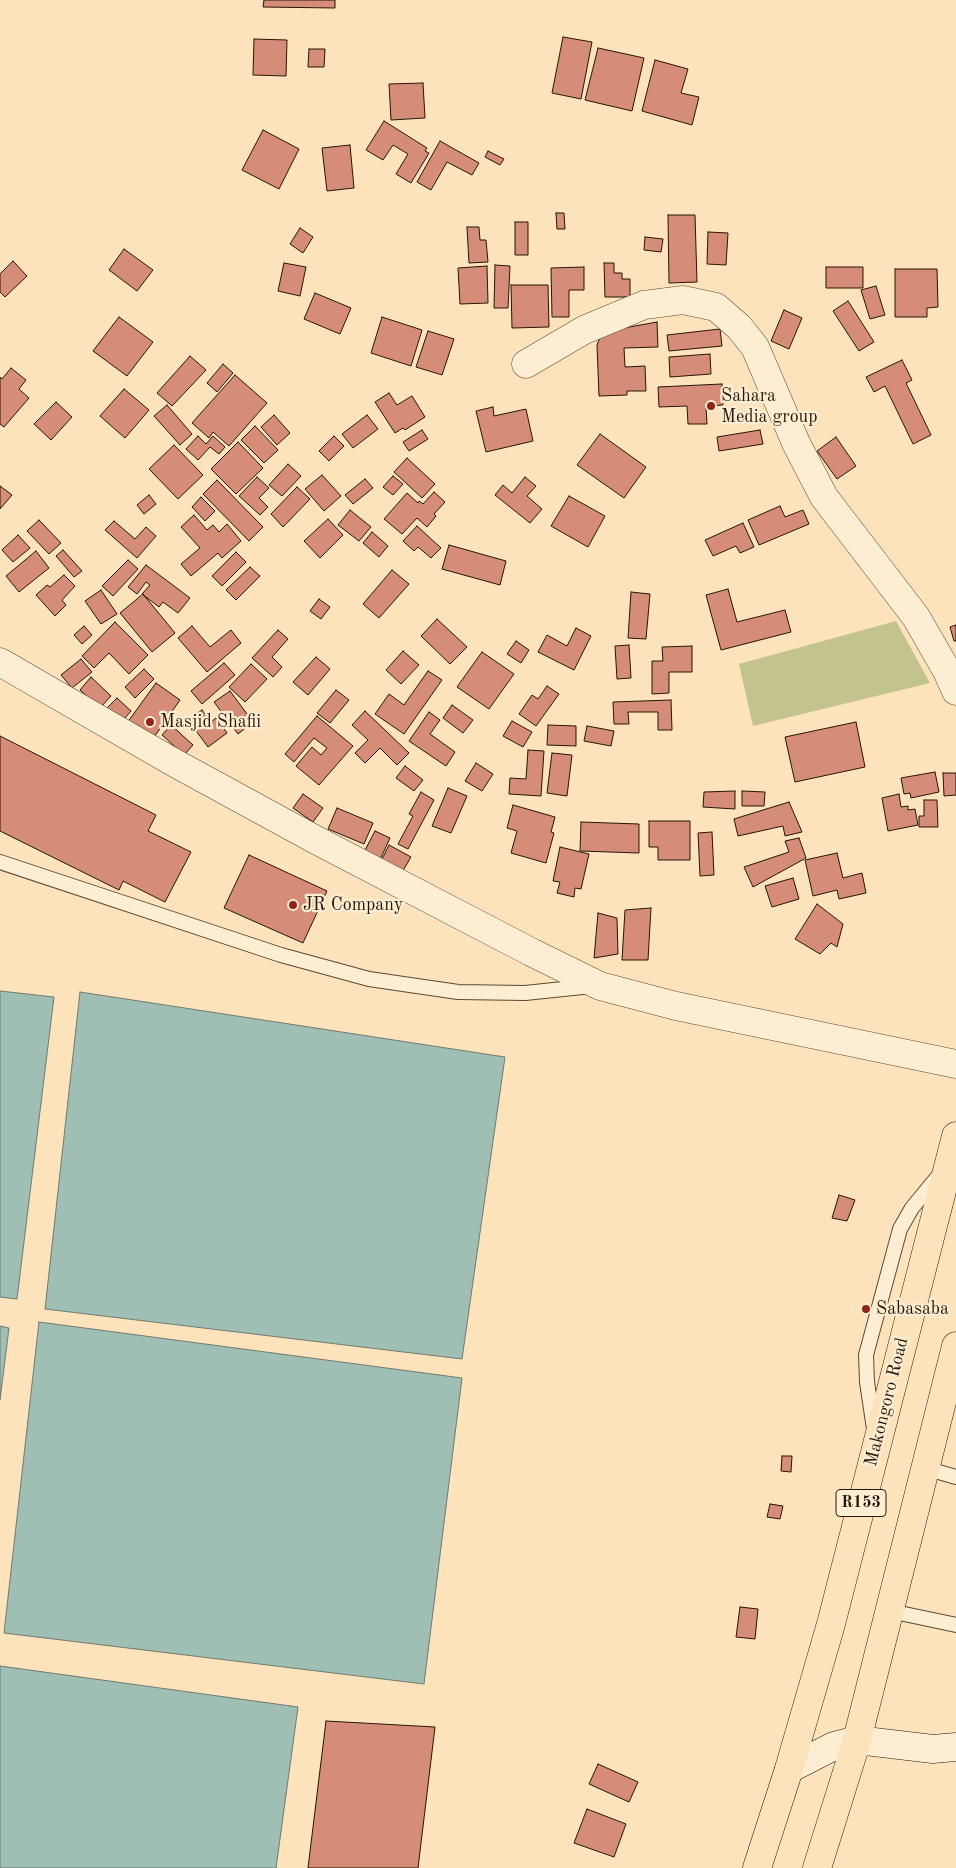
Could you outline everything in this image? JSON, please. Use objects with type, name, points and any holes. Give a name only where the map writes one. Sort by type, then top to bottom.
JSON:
[{"type":"main road","name":"Makongoro Road","points":[[757,1868],[789,1769],[831,1624],[956,1136]]},
{"type":"main road","points":[[817,1868],[857,1740],[956,1346]]},
{"type":"street","points":[[526,364],[584,330],[644,305],[683,300],[716,307],[739,327],[754,347],[796,443],[824,497],[916,617],[947,671],[956,691]]},
{"type":"street","points":[[0,662],[173,762],[316,840],[600,986],[676,1006],[956,1064]]},
{"type":"street","points":[[789,1769],[834,1746],[857,1740],[933,1748],[956,1747]]},
{"type":"lane","points":[[0,862],[281,955],[369,980],[458,992],[525,993],[600,986]]},
{"type":"lane","points":[[925,1468],[956,1477]]},
{"type":"lane","points":[[890,1611],[956,1625]]},
{"type":"green space","points":[[896,621],[930,683],[753,726],[739,664]]},
{"type":"water","points":[[0,991],[54,997],[17,1299],[0,1297]]},
{"type":"water","points":[[80,992],[505,1057],[462,1359],[45,1309]]},
{"type":"water","points":[[39,1322],[462,1378],[424,1684],[4,1633]]},
{"type":"water","points":[[0,1326],[9,1328],[0,1400]]},
{"type":"water","points":[[0,1666],[298,1707],[276,1868],[0,1868]]},
{"type":"building","points":[[264,0],[335,0],[335,8],[263,7]]},
{"type":"building","points":[[563,37],[592,42],[581,99],[552,93]]},
{"type":"building","points":[[254,39],[287,40],[286,76],[253,75]]},
{"type":"building","points":[[598,48],[644,58],[632,111],[585,100]]},
{"type":"building","points":[[309,49],[325,49],[324,67],[308,67]]},
{"type":"building","points":[[655,60],[688,69],[681,93],[699,97],[692,125],[642,111]]},
{"type":"building","points":[[423,83],[425,118],[391,120],[389,84]]},
{"type":"building","points":[[384,121],[427,148],[425,151],[429,153],[411,183],[396,174],[408,154],[393,145],[383,160],[366,150]]},
{"type":"building","points":[[263,130],[299,149],[279,189],[242,170]]},
{"type":"building","points":[[440,141],[479,163],[472,175],[447,162],[431,190],[417,182]]},
{"type":"building","points":[[350,145],[354,188],[327,191],[322,148]]},
{"type":"building","points":[[488,151],[504,159],[500,165],[485,157]]},
{"type":"building","points":[[556,213],[564,213],[565,229],[557,229]]},
{"type":"building","points":[[668,215],[695,215],[697,282],[669,283]]},
{"type":"building","points":[[515,222],[528,222],[528,255],[515,255]]},
{"type":"building","points":[[467,227],[479,227],[480,240],[486,240],[488,262],[469,263]]},
{"type":"building","points":[[300,228],[313,237],[303,253],[290,244]]},
{"type":"building","points":[[708,232],[728,233],[726,265],[707,264]]},
{"type":"building","points":[[645,237],[663,239],[661,252],[644,250]]},
{"type":"building","points":[[124,249],[153,270],[137,291],[109,270]]},
{"type":"building","points":[[13,261],[27,276],[5,297],[0,292],[0,274]]},
{"type":"building","points":[[284,263],[306,267],[300,296],[278,291]]},
{"type":"building","points":[[604,263],[614,263],[614,273],[622,273],[622,279],[630,279],[630,297],[605,297]]},
{"type":"building","points":[[495,265],[510,266],[508,308],[494,308]]},
{"type":"building","points":[[487,266],[488,303],[460,304],[458,268]]},
{"type":"building","points":[[584,267],[584,290],[569,290],[569,317],[552,317],[551,268]]},
{"type":"building","points":[[826,267],[863,267],[863,288],[826,288]]},
{"type":"building","points":[[895,269],[937,269],[938,307],[927,308],[927,317],[895,317]]},
{"type":"building","points":[[511,285],[548,285],[549,327],[512,328]]},
{"type":"building","points":[[876,286],[885,315],[870,319],[861,290]]},
{"type":"building","points":[[315,293],[351,308],[340,334],[304,319]]},
{"type":"building","points":[[848,301],[874,342],[859,351],[833,311]]},
{"type":"building","points":[[784,310],[802,318],[789,349],[771,341]]},
{"type":"building","points":[[119,317],[153,342],[127,376],[93,351]]},
{"type":"building","points":[[382,317],[422,330],[411,366],[371,353]]},
{"type":"building","points":[[657,322],[658,347],[624,348],[625,367],[645,366],[646,391],[627,391],[627,395],[599,396],[597,345],[602,332]]},
{"type":"building","points":[[720,329],[722,346],[669,351],[667,335]]},
{"type":"building","points":[[428,331],[454,339],[442,375],[416,367]]},
{"type":"building","points":[[710,354],[711,374],[670,377],[669,357]]},
{"type":"building","points":[[190,356],[206,370],[172,406],[157,393]]},
{"type":"building","points":[[902,360],[912,380],[906,383],[931,435],[913,444],[885,386],[874,392],[866,377]]},
{"type":"building","points":[[223,364],[233,373],[217,392],[207,383]]},
{"type":"building","points":[[11,368],[26,380],[19,389],[29,398],[4,427],[0,424],[0,377],[2,379]]},
{"type":"building","points":[[235,375],[267,403],[229,446],[213,432],[209,438],[192,423]]},
{"type":"building","points":[[722,384],[723,405],[706,406],[707,424],[688,424],[687,406],[659,407],[658,387]]},
{"type":"building","points":[[124,389],[149,410],[125,438],[100,416]]},
{"type":"building","points":[[389,393],[397,405],[412,396],[425,417],[405,430],[403,428],[395,433],[375,402]]},
{"type":"building","points":[[56,402],[72,417],[51,440],[34,424]]},
{"type":"building","points":[[167,405],[192,434],[180,445],[154,416]]},
{"type":"building","points":[[493,407],[494,416],[526,409],[533,441],[486,452],[476,411]]},
{"type":"building","points":[[274,415],[290,433],[277,445],[261,427]]},
{"type":"building","points":[[367,415],[378,429],[353,448],[342,434]]},
{"type":"building","points":[[255,426],[278,450],[264,463],[241,440]]},
{"type":"building","points":[[422,430],[428,439],[409,451],[403,442]]},
{"type":"building","points":[[760,430],[763,444],[719,451],[717,437]]},
{"type":"building","points":[[600,434],[646,467],[624,498],[577,465]]},
{"type":"building","points":[[198,436],[206,444],[213,436],[225,447],[219,454],[210,447],[198,460],[186,449]]},
{"type":"building","points":[[334,436],[344,446],[329,461],[319,451]]},
{"type":"building","points":[[836,437],[856,466],[837,479],[817,451]]},
{"type":"building","points":[[238,442],[263,468],[236,494],[211,469]]},
{"type":"building","points":[[174,445],[203,475],[178,499],[149,469]]},
{"type":"building","points":[[407,458],[435,484],[422,498],[394,472]]},
{"type":"building","points":[[288,464],[301,476],[282,496],[269,485]]},
{"type":"building","points":[[322,475],[341,496],[324,511],[305,489]]},
{"type":"building","points":[[393,476],[403,484],[393,495],[383,487]]},
{"type":"building","points":[[257,477],[269,488],[259,498],[268,507],[260,515],[239,496]]},
{"type":"building","points":[[525,477],[536,486],[527,496],[542,509],[530,523],[495,495],[503,485],[512,493]]},
{"type":"building","points":[[365,479],[373,488],[353,504],[345,495]]},
{"type":"building","points":[[217,480],[263,527],[249,541],[203,494]]},
{"type":"building","points":[[0,486],[12,495],[0,509]]},
{"type":"building","points":[[297,487],[310,499],[283,527],[271,514]]},
{"type":"building","points":[[434,492],[445,502],[434,514],[436,516],[427,527],[417,518],[402,534],[384,519],[407,493],[418,503],[419,501],[423,504]]},
{"type":"building","points":[[149,495],[156,504],[144,514],[137,505]]},
{"type":"building","points":[[569,496],[605,516],[588,547],[551,526]]},
{"type":"building","points":[[201,497],[215,511],[205,521],[192,507]]},
{"type":"building","points":[[780,506],[785,517],[803,510],[809,524],[759,545],[748,520]]},
{"type":"building","points":[[350,510],[371,527],[359,541],[338,525]]},
{"type":"building","points":[[194,515],[207,530],[213,525],[219,532],[227,524],[241,541],[222,558],[218,553],[191,576],[181,564],[200,548],[181,527]]},
{"type":"building","points":[[328,519],[343,535],[320,558],[304,541]]},
{"type":"building","points":[[39,520],[61,543],[49,554],[27,531]]},
{"type":"building","points":[[114,521],[135,539],[146,527],[156,536],[137,558],[105,530]]},
{"type":"building","points":[[743,523],[754,547],[740,553],[736,546],[713,556],[705,540]]},
{"type":"building","points":[[417,526],[441,548],[431,558],[418,547],[414,551],[403,541]]},
{"type":"building","points":[[372,532],[388,546],[379,557],[363,543]]},
{"type":"building","points":[[18,535],[30,548],[13,562],[2,550]]},
{"type":"building","points":[[449,545],[506,561],[500,585],[442,569]]},
{"type":"building","points":[[63,550],[82,571],[74,577],[56,556]]},
{"type":"building","points":[[36,551],[49,568],[19,592],[6,576]]},
{"type":"building","points":[[236,552],[246,562],[222,586],[212,576]]},
{"type":"building","points":[[128,560],[138,569],[113,596],[102,586]]},
{"type":"building","points":[[146,565],[190,598],[178,613],[163,602],[159,607],[142,594],[150,585],[146,582],[137,594],[128,587]]},
{"type":"building","points":[[250,567],[260,576],[236,600],[226,590]]},
{"type":"building","points":[[392,570],[409,584],[379,618],[363,604]]},
{"type":"building","points":[[64,575],[75,586],[62,600],[66,605],[55,616],[36,595],[47,585],[50,587]]},
{"type":"building","points":[[728,589],[737,622],[785,610],[791,632],[721,650],[706,595]]},
{"type":"building","points":[[101,590],[117,614],[101,624],[85,601]]},
{"type":"building","points":[[631,592],[650,594],[646,639],[628,638]]},
{"type":"building","points":[[143,594],[175,633],[152,652],[120,613]]},
{"type":"building","points":[[319,599],[330,607],[321,619],[310,611]]},
{"type":"building","points":[[437,619],[467,647],[450,664],[421,636]]},
{"type":"building","points":[[115,622],[148,655],[129,674],[109,653],[94,668],[82,656]]},
{"type":"building","points":[[956,625],[956,641],[954,641],[950,627]]},
{"type":"building","points":[[84,626],[92,635],[82,644],[74,635]]},
{"type":"building","points":[[192,626],[210,647],[231,630],[241,643],[207,672],[178,638]]},
{"type":"building","points":[[576,628],[591,636],[574,670],[538,652],[547,635],[567,646]]},
{"type":"building","points":[[278,630],[288,639],[272,657],[282,667],[273,677],[252,658]]},
{"type":"building","points":[[516,641],[529,650],[521,663],[507,654]]},
{"type":"building","points":[[629,645],[631,678],[617,679],[615,646]]},
{"type":"building","points":[[692,646],[692,672],[669,672],[669,693],[652,694],[652,661],[663,661],[662,647]]},
{"type":"building","points":[[403,651],[419,665],[401,684],[386,670]]},
{"type":"building","points":[[482,652],[514,674],[489,709],[457,687]]},
{"type":"building","points":[[316,657],[330,669],[308,695],[293,682]]},
{"type":"building","points":[[81,659],[92,672],[72,688],[61,675]]},
{"type":"building","points":[[224,663],[235,675],[202,704],[191,691]]},
{"type":"building","points":[[251,664],[267,679],[245,702],[229,687]]},
{"type":"building","points":[[144,669],[154,679],[135,698],[125,687]]},
{"type":"building","points":[[428,671],[442,680],[404,734],[375,714],[389,694],[404,705]]},
{"type":"building","points":[[91,677],[111,696],[100,708],[80,690]]},
{"type":"building","points":[[156,683],[180,700],[152,740],[127,723]]},
{"type":"building","points":[[547,686],[559,694],[536,726],[519,714],[532,695],[538,699]]},
{"type":"building","points":[[336,690],[349,700],[330,723],[317,713]]},
{"type":"building","points":[[230,691],[253,722],[238,734],[214,702]]},
{"type":"building","points":[[117,698],[131,711],[119,725],[104,711]]},
{"type":"building","points":[[671,700],[672,730],[658,730],[658,712],[628,712],[629,724],[614,724],[613,702]]},
{"type":"building","points":[[452,705],[473,720],[463,733],[443,718]]},
{"type":"building","points":[[202,710],[211,722],[216,718],[227,733],[208,747],[188,720]]},
{"type":"building","points":[[365,711],[409,753],[397,765],[380,748],[365,763],[355,753],[368,740],[352,725]]},
{"type":"building","points":[[429,712],[440,720],[430,734],[455,752],[446,766],[409,741]]},
{"type":"building","points":[[317,716],[353,746],[319,785],[296,766],[312,747],[321,755],[327,748],[314,738],[294,762],[285,754]]},
{"type":"building","points":[[512,721],[532,732],[523,747],[503,736]]},
{"type":"building","points":[[856,722],[865,767],[795,782],[785,737]]},
{"type":"building","points":[[171,725],[193,745],[184,755],[162,735]]},
{"type":"building","points":[[548,725],[576,726],[576,746],[547,745]]},
{"type":"building","points":[[587,726],[614,731],[611,746],[584,741]]},
{"type":"building","points":[[0,736],[156,815],[148,831],[191,852],[165,902],[123,881],[119,890],[0,831]]},
{"type":"building","points":[[528,750],[544,751],[541,796],[509,794],[510,778],[526,779]]},
{"type":"building","points":[[552,753],[572,755],[567,796],[547,793]]},
{"type":"building","points":[[476,763],[493,774],[482,791],[465,781]]},
{"type":"building","points":[[405,766],[423,780],[414,791],[396,778]]},
{"type":"building","points":[[935,772],[939,792],[911,798],[910,793],[904,794],[901,778]]},
{"type":"building","points":[[943,773],[956,773],[956,795],[944,796]]},
{"type":"building","points":[[448,788],[467,796],[451,833],[432,826]]},
{"type":"building","points":[[735,791],[735,809],[703,807],[704,792]]},
{"type":"building","points":[[742,791],[765,792],[764,806],[742,806]]},
{"type":"building","points":[[421,792],[434,800],[408,849],[398,844],[413,816],[409,814]]},
{"type":"building","points":[[303,794],[323,808],[313,822],[293,808]]},
{"type":"building","points":[[899,794],[901,807],[908,806],[908,810],[915,809],[918,825],[888,831],[882,798]]},
{"type":"building","points":[[924,800],[937,800],[938,827],[919,827],[919,816],[924,816]]},
{"type":"building","points":[[789,802],[802,832],[785,836],[783,826],[738,836],[734,819]]},
{"type":"building","points":[[513,805],[555,817],[551,832],[554,833],[546,863],[511,853],[517,831],[507,828]]},
{"type":"building","points":[[337,808],[373,823],[364,844],[328,829]]},
{"type":"building","points":[[649,821],[690,821],[690,860],[658,860],[658,847],[649,847]]},
{"type":"building","points":[[581,822],[639,824],[639,853],[580,851]]},
{"type":"building","points":[[375,831],[390,838],[379,862],[363,854]]},
{"type":"building","points":[[712,832],[714,875],[700,876],[698,833]]},
{"type":"building","points":[[799,838],[806,858],[753,887],[744,867],[789,852],[785,841]]},
{"type":"building","points":[[389,845],[411,857],[401,874],[380,863]]},
{"type":"building","points":[[560,847],[589,854],[581,889],[575,888],[574,897],[557,893],[560,882],[553,881]]},
{"type":"building","points":[[837,853],[843,878],[862,873],[866,893],[839,899],[837,890],[813,896],[805,860]]},
{"type":"building","points":[[249,855],[327,891],[303,943],[224,908]]},
{"type":"building","points":[[793,878],[799,899],[772,907],[765,886]]},
{"type":"building","points":[[817,904],[843,924],[837,947],[831,943],[820,954],[795,939]]},
{"type":"building","points":[[651,908],[648,960],[622,960],[625,910]]},
{"type":"building","points":[[598,913],[617,918],[618,954],[594,958]]},
{"type":"building","points":[[839,1195],[855,1200],[847,1221],[832,1218]]},
{"type":"building","points":[[782,1456],[792,1456],[791,1472],[781,1471]]},
{"type":"building","points":[[770,1504],[783,1506],[780,1519],[767,1517]]},
{"type":"building","points":[[740,1607],[758,1609],[755,1639],[736,1637]]},
{"type":"building","points":[[326,1721],[435,1727],[418,1868],[308,1868]]},
{"type":"building","points":[[598,1764],[638,1782],[629,1802],[589,1784]]},
{"type":"building","points":[[587,1809],[626,1824],[614,1857],[574,1843]]},
{"type":"place","name":"Sahara Media group","points":[[711,406]]},
{"type":"place","name":"Masjid Shafii","points":[[150,722]]},
{"type":"place","name":"JR Company","points":[[293,905]]},
{"type":"place","name":"Sabasaba","points":[[866,1309]]}]
